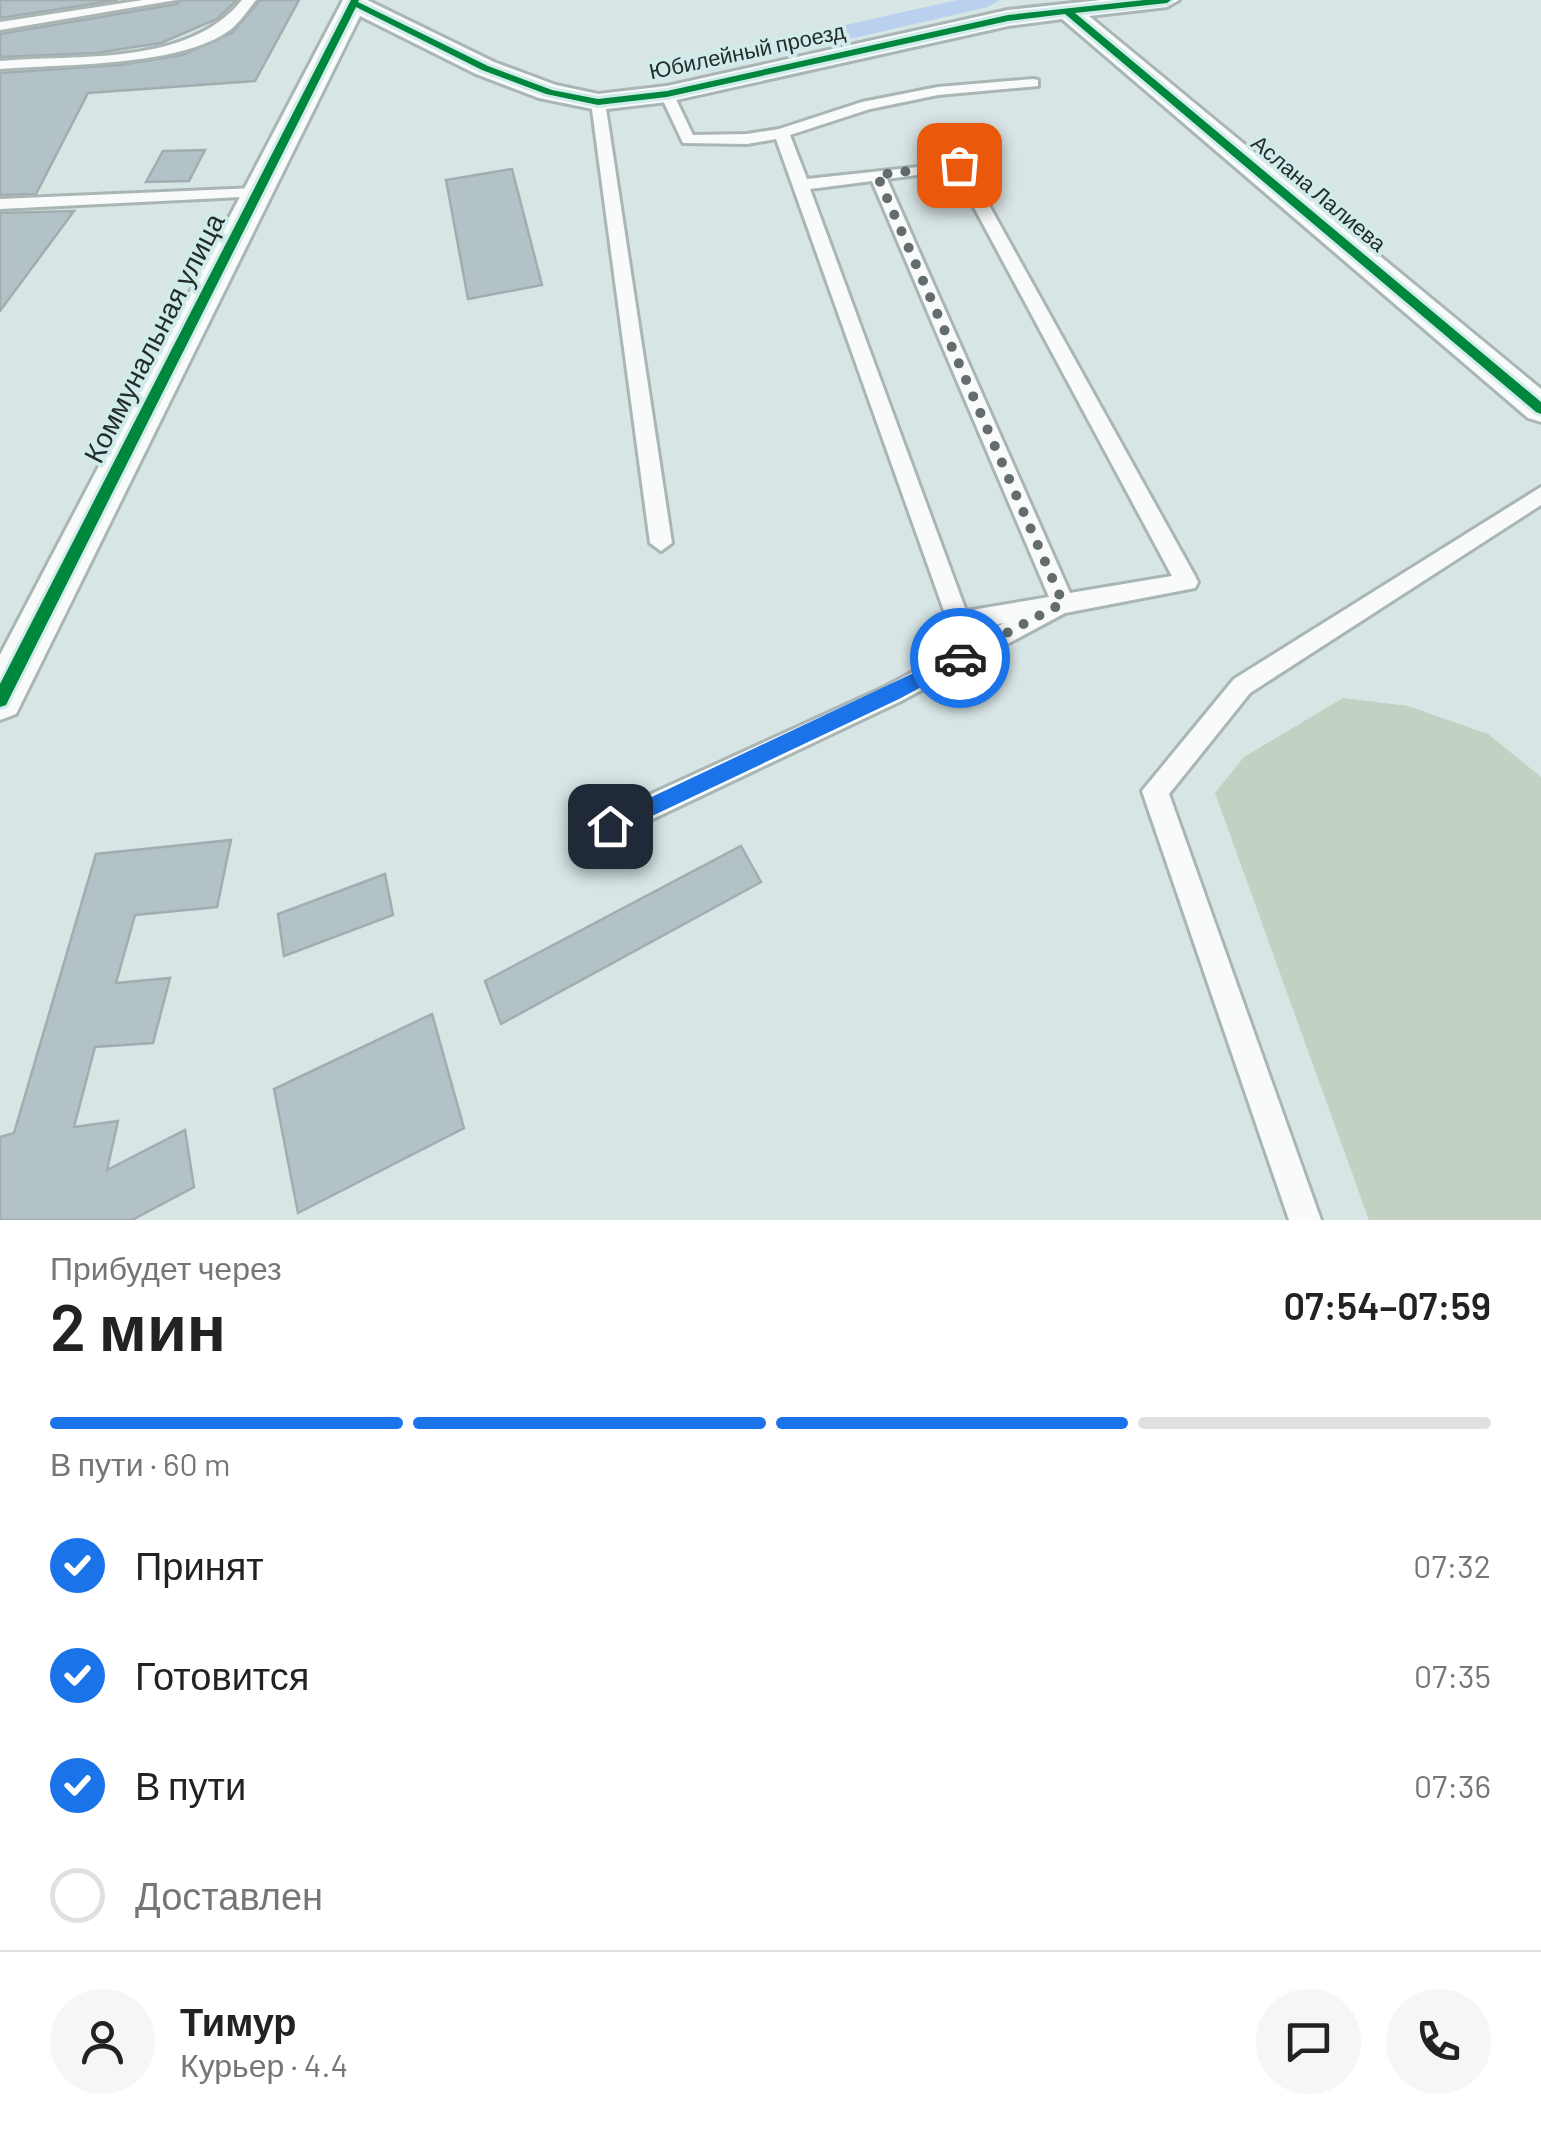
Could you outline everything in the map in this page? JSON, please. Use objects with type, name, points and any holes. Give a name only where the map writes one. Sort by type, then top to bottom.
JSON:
[{"type":"street","name":"Юбилейный проезд","points":[[354,1],[486,68],[550,92],[598,102],[667,94],[1002,9],[1067,11],[1167,0]]},
{"type":"street","name":"Коммунальная улица","points":[[0,700],[354,1]]},
{"type":"street","name":"Аслана Лалиева","points":[[1067,11],[1541,409]]},
{"type":"lane","points":[[0,26],[169,0]]},
{"type":"lane","points":[[0,65],[174,47],[204,39],[224,28],[249,0]]},
{"type":"lane","points":[[667,94],[688,140],[747,139],[920,95],[1033,83]]},
{"type":"lane","points":[[598,102],[660,543]]},
{"type":"lane","points":[[782,133],[959,622],[1187,582],[959,165],[801,185]]},
{"type":"lane","points":[[877,175],[1063,603]]},
{"type":"lane","points":[[0,204],[255,193]]},
{"type":"lane","points":[[1305,1220],[1155,791],[1242,686],[1541,496]]},
{"type":"lane","points":[[610,826],[893,694],[1063,603]]},
{"type":"green space","points":[[1343,698],[1408,706],[1488,734],[1541,777],[1541,1220],[1369,1220],[1215,793],[1244,757]]},
{"type":"building","points":[[0,0],[118,0],[0,18]]},
{"type":"building","points":[[180,0],[237,0],[217,19],[161,43],[96,53],[0,57],[0,34],[177,4]]},
{"type":"building","points":[[260,0],[299,0],[255,81],[88,93],[36,194],[0,195],[0,73],[120,65],[182,55],[232,33]]},
{"type":"building","points":[[205,150],[189,181],[146,182],[163,151]]},
{"type":"building","points":[[512,169],[542,285],[468,299],[446,180]]},
{"type":"building","points":[[74,211],[0,311],[0,213]]},
{"type":"building","points":[[231,840],[217,907],[135,915],[116,983],[170,978],[153,1043],[95,1047],[74,1127],[118,1121],[107,1170],[185,1130],[194,1187],[132,1220],[0,1220],[0,1137],[14,1133],[96,854]]},
{"type":"building","points":[[741,846],[761,882],[501,1024],[485,981]]},
{"type":"building","points":[[385,874],[393,915],[284,956],[278,914]]},
{"type":"building","points":[[432,1014],[464,1128],[298,1213],[274,1089]]},
{"type":"waterway","points":[[707,64],[988,0]]},
{"type":"cycle path","points":[[0,700],[355,0]]},
{"type":"cycle path","points":[[354,3],[485,68],[549,92],[598,102],[667,94],[1008,18],[1167,0]]},
{"type":"cycle path","points":[[1067,11],[1541,409]]},
{"type":"way so far","points":[[959,165],[877,175],[1063,603],[960,658]]},
{"type":"route","points":[[610,826],[893,694],[960,658]]}]
